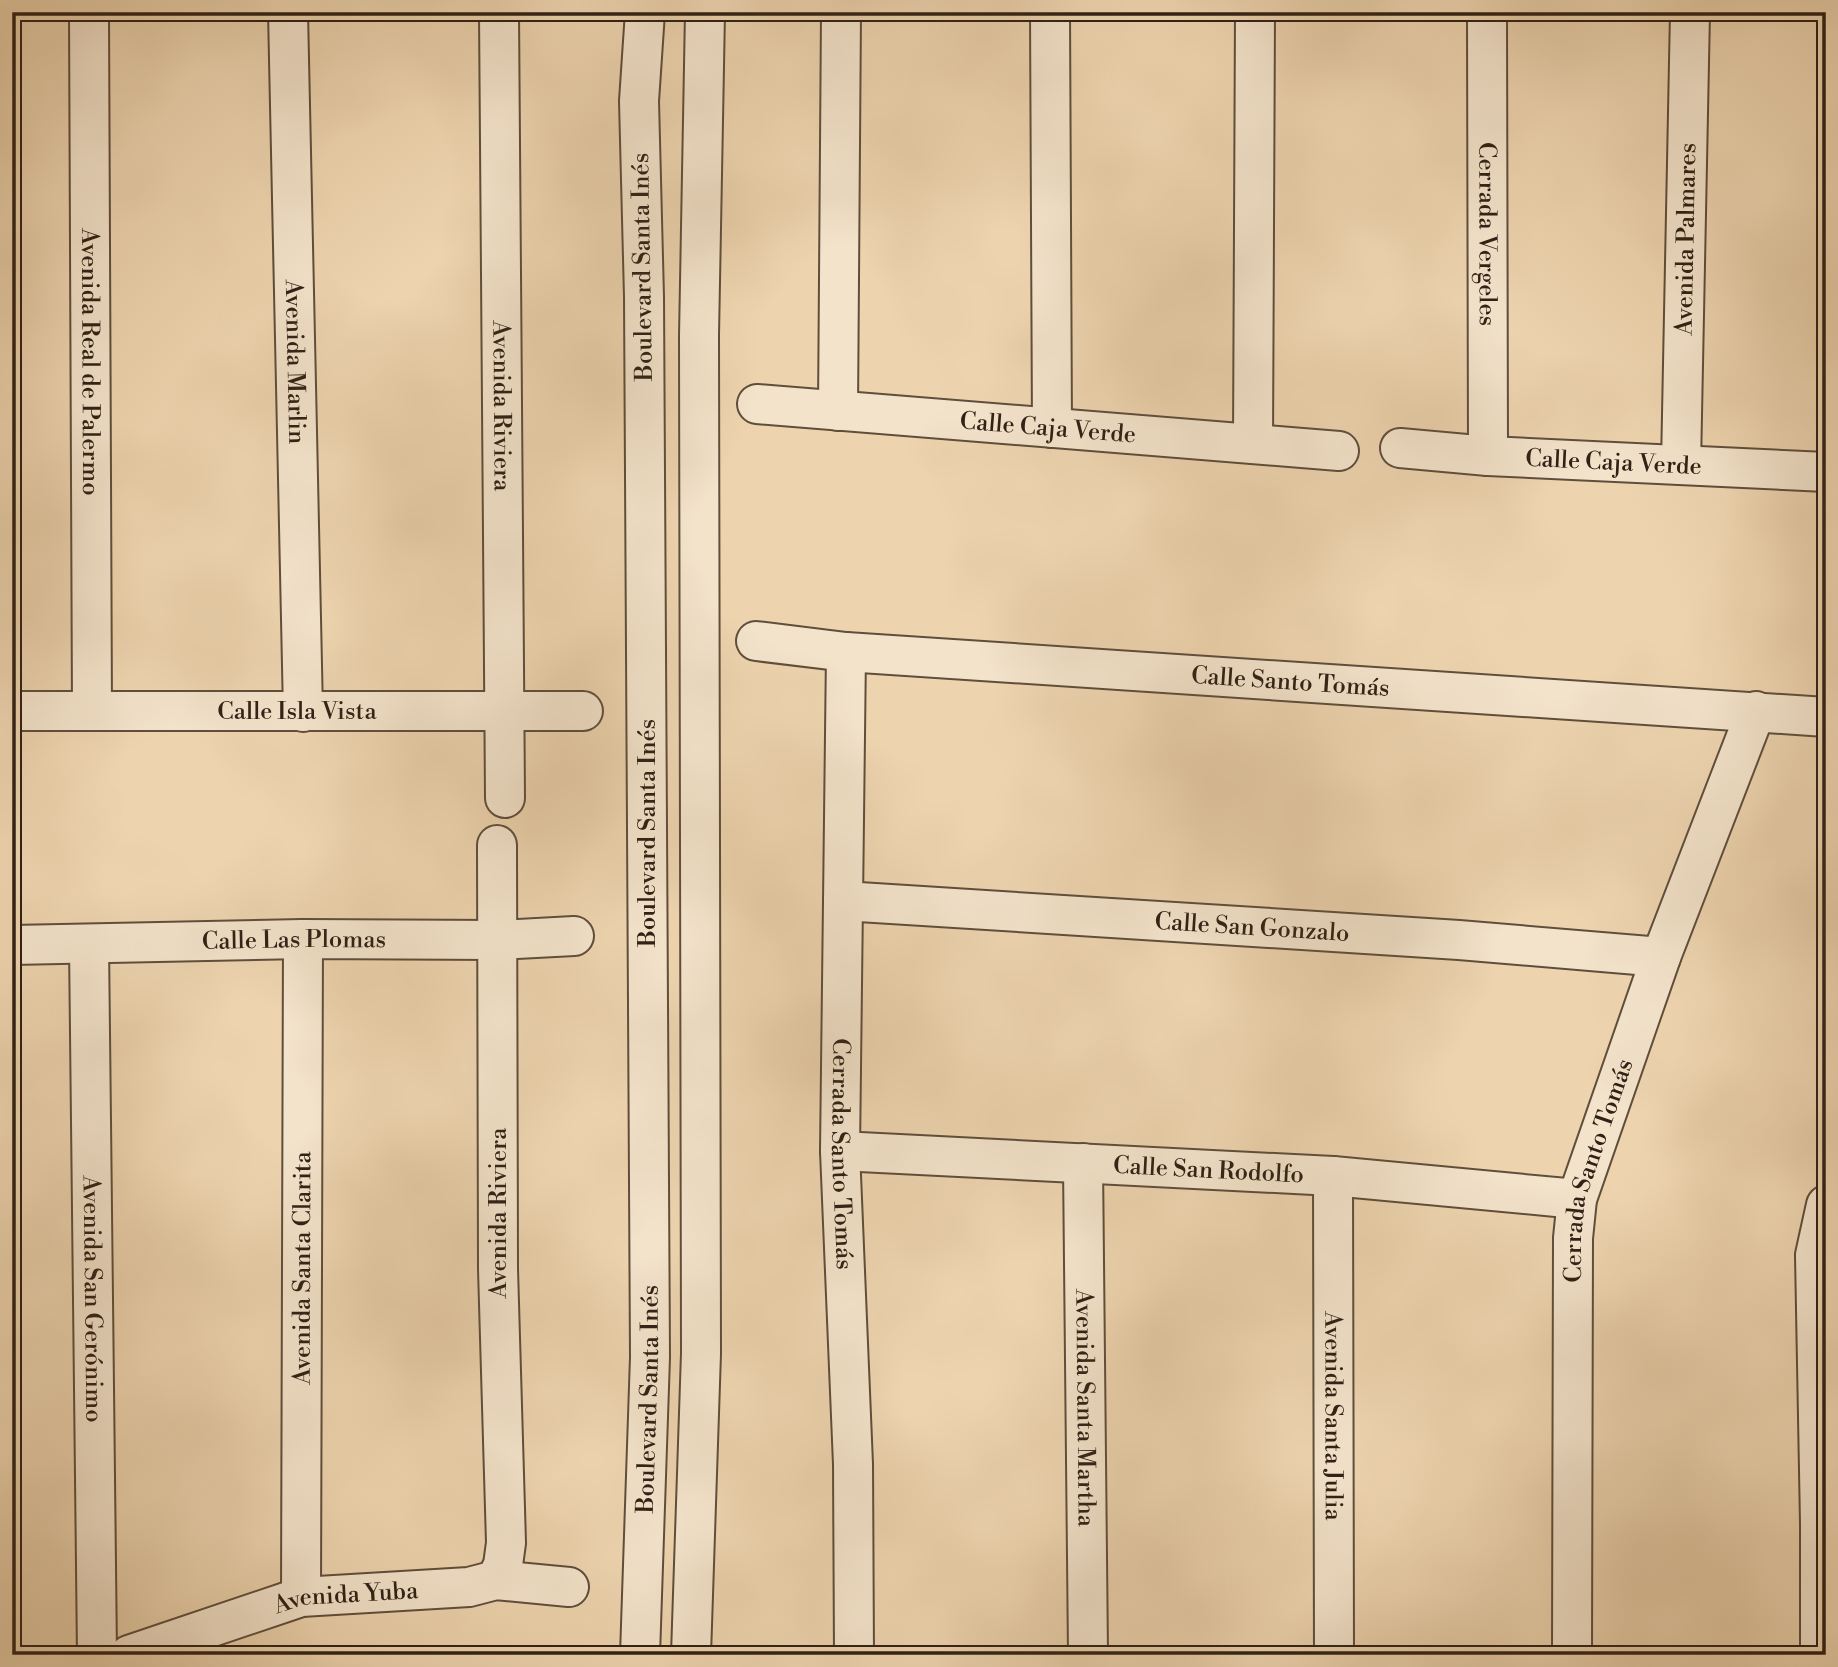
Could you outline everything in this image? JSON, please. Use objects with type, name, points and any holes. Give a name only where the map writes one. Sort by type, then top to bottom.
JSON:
[{"type":"street","name":"Avenida Real de Palermo","points":[[89,12],[92,711]]},
{"type":"street","name":"Avenida Marlin","points":[[288,12],[303,712]]},
{"type":"street","name":"Avenida Riviera","points":[[499,12],[505,798]]},
{"type":"street","name":"Boulevard Santa Inés","points":[[640,1655],[650,1357],[644,298],[639,101],[645,12]]},
{"type":"street","name":"Boulevard Santa Inés","points":[[691,1655],[701,1353],[699,364],[705,12]]},
{"type":"street","points":[[838,411],[841,12]]},
{"type":"street","points":[[1049,12],[1052,428]]},
{"type":"street","points":[[1232,12],[1255,12],[1253,444]]},
{"type":"street","name":"Cerrada Vergeles","points":[[1487,12],[1488,456]]},
{"type":"street","name":"Avenida Palmares","points":[[1681,465],[1690,12]]},
{"type":"street","name":"Calle Caja Verde","points":[[757,404],[1339,451]]},
{"type":"street","name":"Calle Caja Verde","points":[[1400,448],[1488,456],[1826,472]]},
{"type":"street","name":"Calle Santo Tomás","points":[[756,641],[846,652],[1826,717]]},
{"type":"street","name":"Cerrada Santo Tomás","points":[[846,652],[840,1151],[853,1464],[854,1655]]},
{"type":"street","name":"Calle Isla Vista","points":[[12,710],[583,711]]},
{"type":"street","name":"Cerrada Santo Tomás","points":[[1572,1655],[1573,1238],[1577,1199],[1661,957],[1756,711]]},
{"type":"street","name":"Avenida Riviera","points":[[496,1580],[503,1566],[506,1542],[498,1269],[497,845]]},
{"type":"street","name":"Calle San Gonzalo","points":[[843,901],[1459,940],[1661,957]]},
{"type":"street","name":"Calle Las Plomas","points":[[12,945],[303,939],[497,940],[574,936]]},
{"type":"street","name":"Avenida Santa Clarita","points":[[301,1597],[303,939]]},
{"type":"street","name":"Avenida San Gerónimo","points":[[89,944],[97,1655]]},
{"type":"street","name":"Calle San Rodolfo","points":[[840,1151],[1332,1176],[1577,1199]]},
{"type":"street","name":"Avenida Santa Martha","points":[[1083,1163],[1088,1655]]},
{"type":"street","name":"Avenida Santa Julia","points":[[1332,1176],[1334,1655]]},
{"type":"street","points":[[1820,1655],[1823,1524],[1821,1284],[1815,1255],[1826,1205]]},
{"type":"street","name":"Avenida Yuba","points":[[130,1655],[301,1597],[469,1587],[496,1580],[569,1587]]}]
